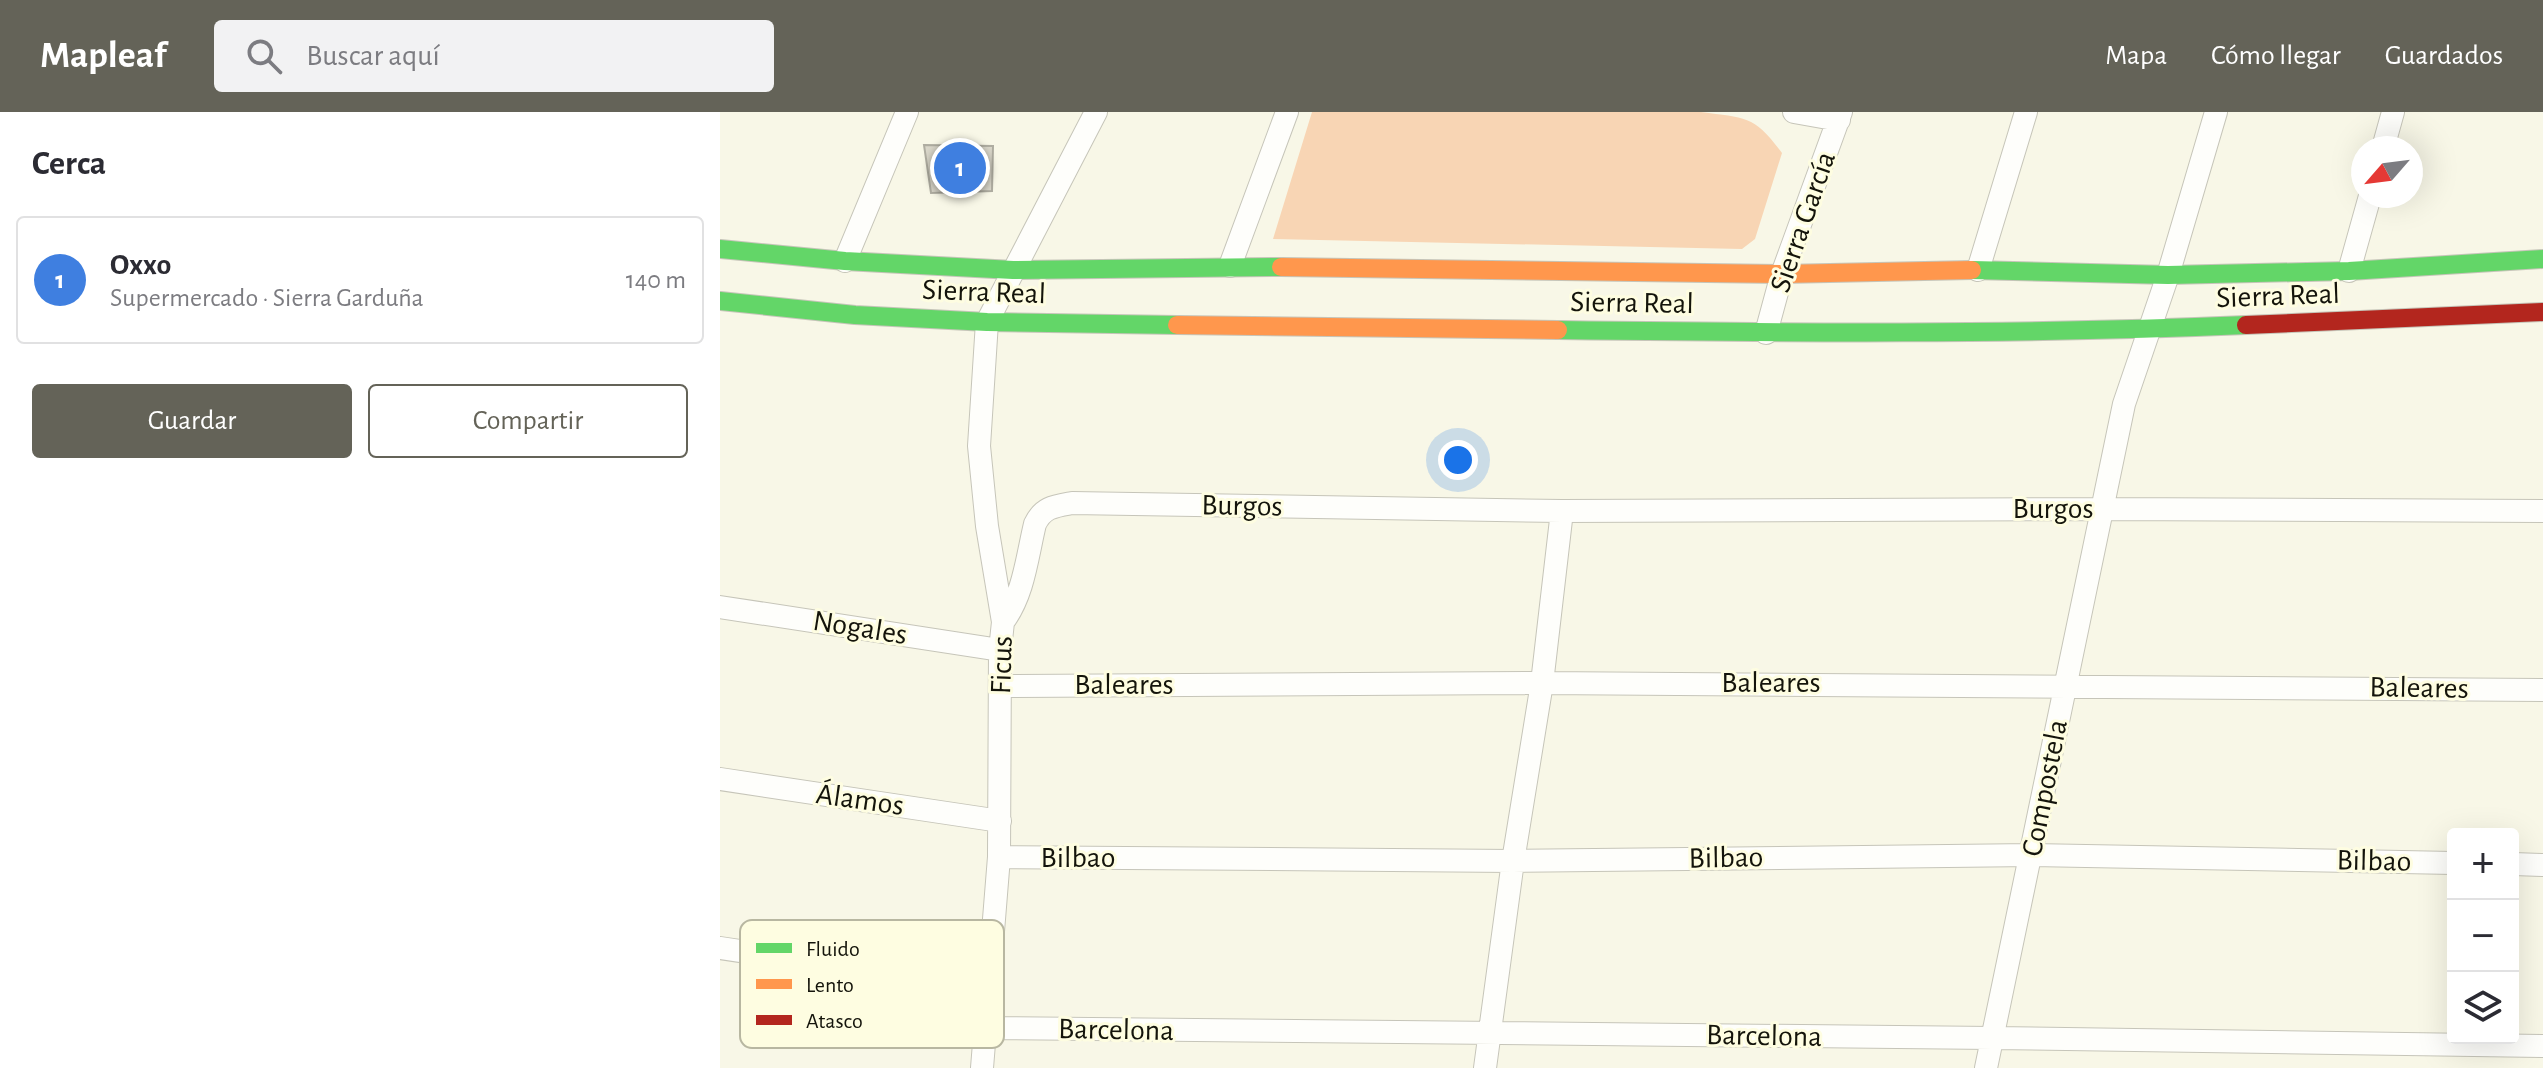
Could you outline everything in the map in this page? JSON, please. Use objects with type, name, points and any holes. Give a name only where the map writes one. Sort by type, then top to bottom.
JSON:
[{"type":"street","points":[[845,261],[907,112]]},
{"type":"street","name":"Ficus","points":[[993,920],[999,857],[1000,650],[1003,622],[987,526],[979,446],[987,322],[1096,112]]},
{"type":"street","points":[[1230,266],[1287,112]]},
{"type":"street","points":[[1794,112],[1840,116]]},
{"type":"street","points":[[1978,270],[2026,112]]},
{"type":"street","name":"Compostela","points":[[1986,1068],[2124,404],[2168,275],[2216,112]]},
{"type":"street","points":[[2386,136],[2393,112]]},
{"type":"street","name":"Sierra García","points":[[1766,333],[1782,274],[1840,116]]},
{"type":"street","points":[[2349,271],[2367,208]]},
{"type":"street","name":"Sierra Real","points":[[720,249],[845,261],[1013,270],[1230,266],[1782,274],[1978,270],[2168,275],[2349,271],[2541,253]]},
{"type":"street","name":"Sierra Real","points":[[720,301],[855,315],[987,322],[1766,333],[2150,329],[2543,312]]},
{"type":"street","name":"Burgos","points":[[1003,622],[1015,607],[1040,513],[1072,503],[1562,511],[2543,511]]},
{"type":"street","points":[[1485,1068],[1513,861],[1542,683],[1562,511]]},
{"type":"street","name":"Nogales","points":[[720,607],[1000,650]]},
{"type":"street","name":"Baleares","points":[[1000,686],[2066,684],[2543,690]]},
{"type":"street","name":"Álamos","points":[[720,779],[1000,821]]},
{"type":"street","name":"Bilbao","points":[[999,857],[1513,861],[2032,855],[2447,863]]},
{"type":"street","points":[[2519,864],[2543,865]]},
{"type":"street","points":[[720,948],[740,951]]},
{"type":"street","name":"Barcelona","points":[[1004,1028],[2543,1046]]},
{"type":"street","name":"Ficus","points":[[982,1068],[984,1048]]},
{"type":"shaded area","points":[[1312,112],[1701,112],[1748,120],[1764,131],[1782,153],[1755,239],[1742,249],[1273,239]]},
{"type":"building","points":[[924,145],[993,146],[992,191],[931,193]]},
{"type":"traffic: fast","points":[[720,249],[845,261],[1013,270],[1281,267]]},
{"type":"traffic: fast","points":[[1972,270],[2168,275],[2349,271],[2543,259]]},
{"type":"traffic: fast","points":[[720,301],[855,315],[987,322],[1177,325]]},
{"type":"traffic: fast","points":[[1558,330],[1988,332],[2246,325]]},
{"type":"traffic: slow","points":[[1281,267],[1782,274],[1972,270]]},
{"type":"traffic: slow","points":[[1177,325],[1558,330]]},
{"type":"traffic: jam","points":[[2246,325],[2543,312]]},
{"type":"place","name":"Oxxo","points":[[960,168]]}]
